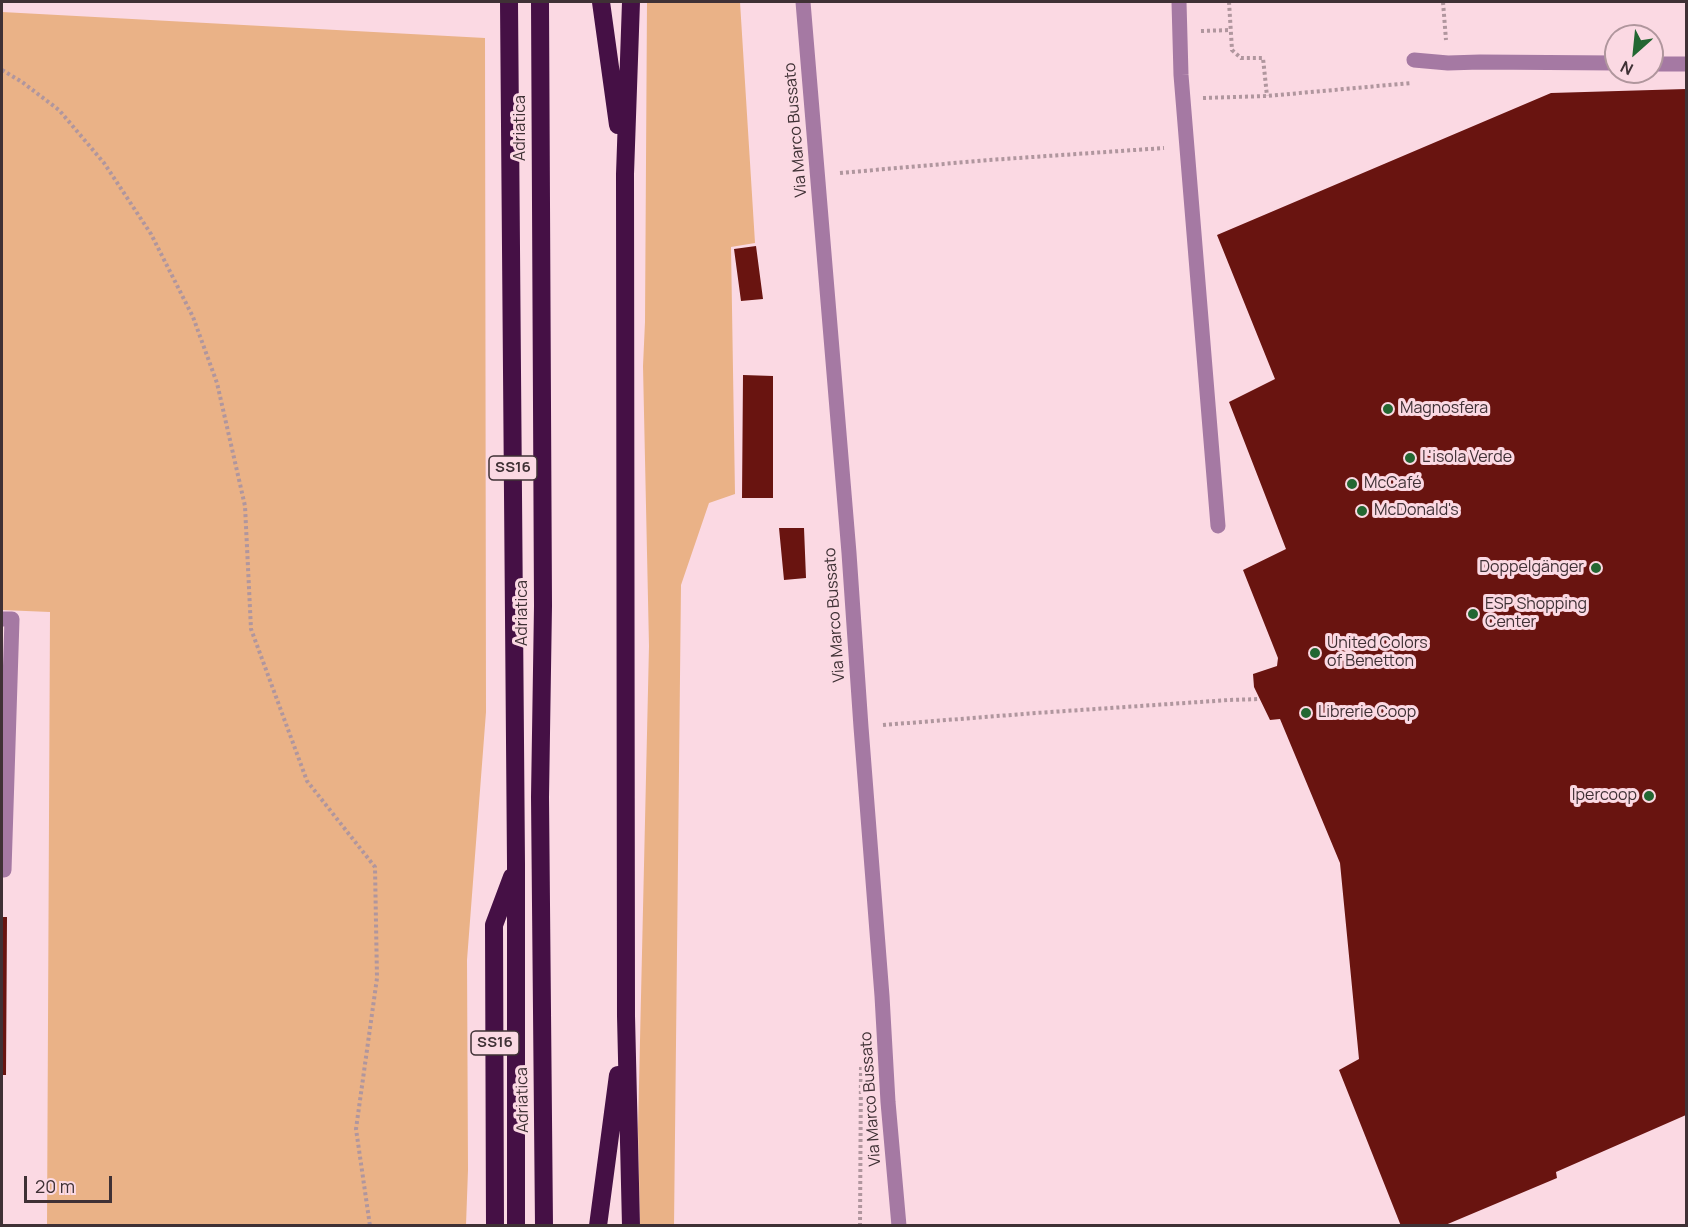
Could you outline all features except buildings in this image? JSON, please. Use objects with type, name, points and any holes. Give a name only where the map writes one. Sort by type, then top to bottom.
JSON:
[{"type":"highway","name":"Adriatica","points":[[509,2],[516,864],[516,1226]]},
{"type":"highway","name":"Adriatica","points":[[540,2],[543,606],[540,797],[544,1226]]},
{"type":"highway","points":[[601,2],[625,174]]},
{"type":"highway","points":[[631,2],[625,174],[626,1016],[631,1226]]},
{"type":"highway","name":"SS16","points":[[495,1226],[494,925],[516,864]]},
{"type":"highway","points":[[598,1226],[626,1016]]},
{"type":"street","name":"Via Marco Bussato","points":[[803,2],[849,553],[899,1226]]},
{"type":"street","points":[[1179,2],[1180,46],[1218,526]]},
{"type":"street","points":[[1414,60],[1448,63],[1604,63]]},
{"type":"street","points":[[1664,64],[1686,64]]},
{"type":"street","points":[[2,619],[12,619],[4,870],[2,870]]},
{"type":"path","points":[[1229,2],[1232,50],[1241,58],[1263,58],[1267,96]]},
{"type":"path","points":[[1443,2],[1448,63]]},
{"type":"path","points":[[2,70],[59,110],[104,163],[151,234],[193,318],[217,383],[244,506],[251,629],[307,781],[375,867],[377,978],[356,1129],[370,1226]]},
{"type":"path","points":[[1202,98],[1267,96],[1416,83]]},
{"type":"path","points":[[818,175],[1188,146]]},
{"type":"path","points":[[861,727],[1059,711],[1260,699]]},
{"type":"path","points":[[860,1226],[861,1058]]},
{"type":"shaded area","points":[[647,2],[740,2],[755,243],[731,247],[735,494],[709,503],[681,585],[674,1226],[640,1225],[638,1128],[649,646],[643,366]]},
{"type":"shaded area","points":[[2,12],[485,38],[486,712],[467,960],[466,1225],[47,1225],[50,612],[2,610]]},
{"type":"place","name":"Magnosfera","points":[[1388,409]]},
{"type":"place","name":"L'isola Verde","points":[[1410,458]]},
{"type":"place","name":"McCafé","points":[[1352,484]]},
{"type":"place","name":"McDonald's","points":[[1362,511]]},
{"type":"place","name":"Doppelgänger","points":[[1596,568]]},
{"type":"place","name":"ESP Shopping Center","points":[[1473,614]]},
{"type":"place","name":"United Colors of Benetton","points":[[1315,653]]},
{"type":"place","name":"Librerie Coop","points":[[1306,713]]},
{"type":"place","name":"Ipercoop","points":[[1649,796]]}]
